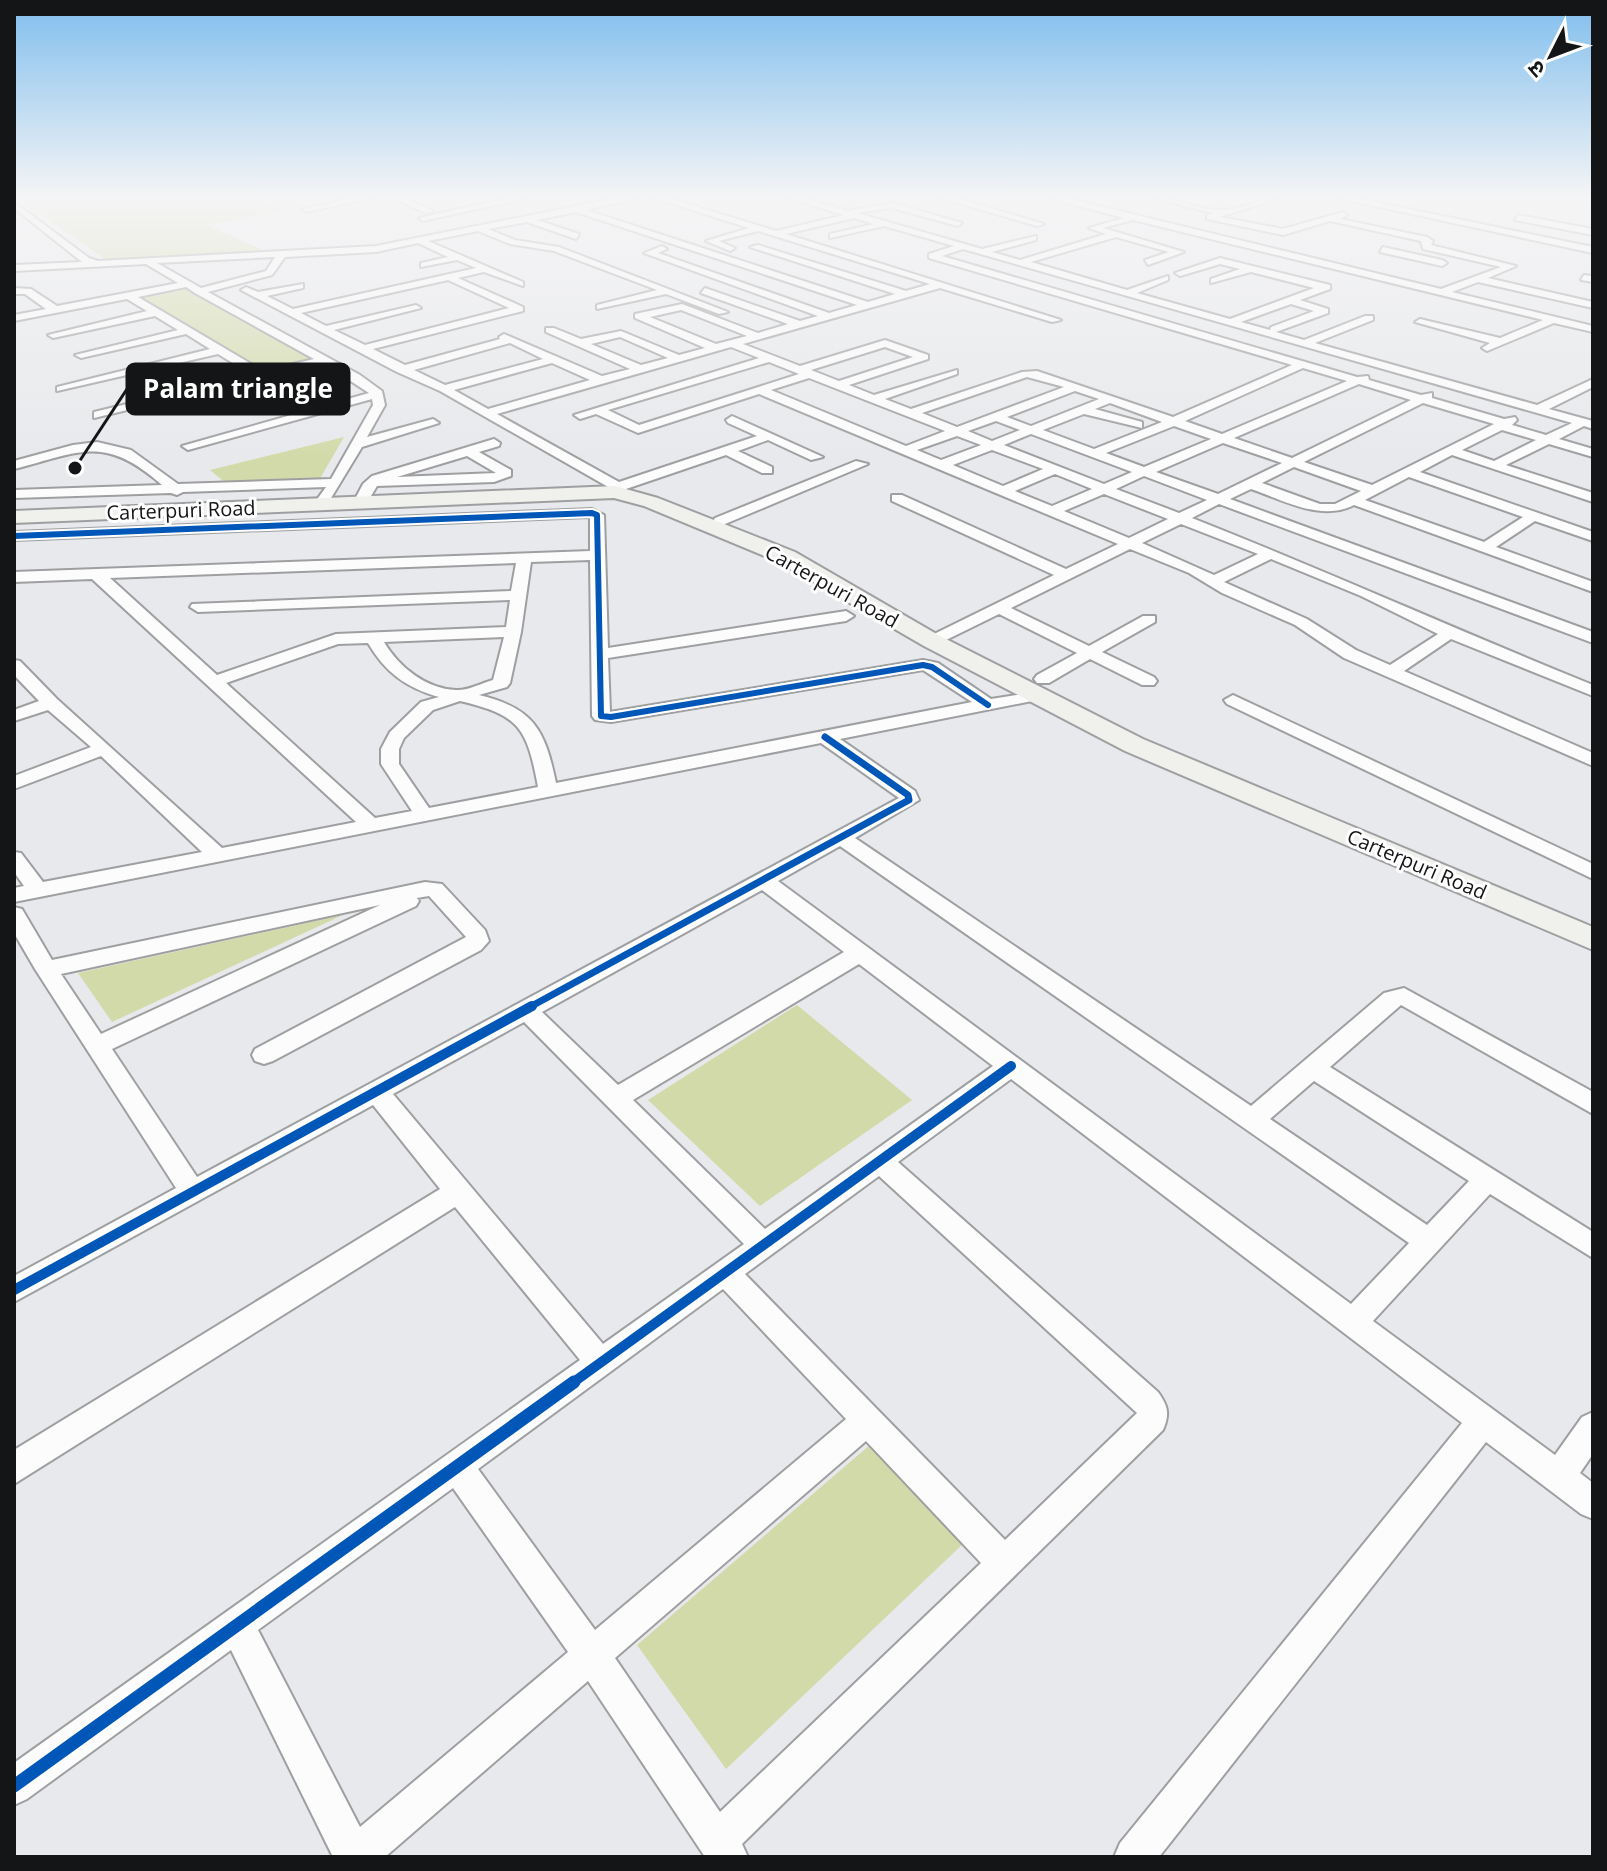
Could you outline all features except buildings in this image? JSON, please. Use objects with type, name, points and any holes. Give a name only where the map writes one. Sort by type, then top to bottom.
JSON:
[{"type":"main road","name":"Carterpuri Road","points":[[14,517],[366,493],[617,489],[717,525],[787,557],[1040,687],[1593,919]]},
{"type":"main road","name":"Carterpuri Road","points":[[14,508],[182,495],[327,495]]},
{"type":"main road","name":"Carterpuri Road","points":[[1040,687],[1134,745],[1593,939]]},
{"type":"street","points":[[199,291],[229,283]]},
{"type":"street","points":[[294,312],[420,283]]},
{"type":"street","points":[[362,349],[519,307],[463,283]]},
{"type":"street","points":[[646,283],[723,312]]},
{"type":"street","points":[[737,283],[829,316]]},
{"type":"street","points":[[801,283],[867,305]]},
{"type":"street","points":[[871,283],[904,294]]},
{"type":"street","points":[[934,283],[1056,320]]},
{"type":"street","points":[[984,283],[1225,355],[1253,350]]},
{"type":"street","points":[[1004,289],[1022,283]]},
{"type":"street","points":[[1024,283],[1422,399],[1547,439],[1590,457]]},
{"type":"street","points":[[1093,283],[1588,423]]},
{"type":"street","points":[[1127,293],[1152,283]]},
{"type":"street","points":[[1306,283],[1324,288]]},
{"type":"street","points":[[1406,283],[1593,329]]},
{"type":"street","points":[[1442,292],[1459,283]]},
{"type":"street","points":[[1508,283],[1593,305]]},
{"type":"street","points":[[20,316],[186,284],[356,377],[378,394],[379,405],[327,495]]},
{"type":"street","points":[[1230,322],[1335,284]]},
{"type":"street","points":[[485,413],[939,285]]},
{"type":"street","points":[[300,286],[252,292],[401,370],[444,389],[617,489],[768,436]]},
{"type":"street","points":[[1578,288],[1593,292]]},
{"type":"street","points":[[700,289],[798,324]]},
{"type":"street","points":[[14,291],[27,291],[55,310]]},
{"type":"street","points":[[601,307],[666,291]]},
{"type":"street","points":[[128,295],[261,375]]},
{"type":"street","points":[[1275,329],[1324,311],[1290,300]]},
{"type":"street","points":[[715,348],[639,316],[682,307],[757,336]]},
{"type":"street","points":[[325,329],[416,308]]},
{"type":"street","points":[[53,335],[157,312]]},
{"type":"street","points":[[20,316],[96,366],[220,350]]},
{"type":"street","points":[[1305,343],[1369,318]]},
{"type":"street","points":[[1479,352],[1554,319]]},
{"type":"street","points":[[469,322],[489,331]]},
{"type":"street","points":[[1420,322],[1501,342]]},
{"type":"street","points":[[550,330],[640,369]]},
{"type":"street","points":[[61,389],[96,366],[187,331]]},
{"type":"street","points":[[580,343],[621,334],[677,358]]},
{"type":"street","points":[[401,370],[507,338],[600,380]]},
{"type":"street","points":[[731,343],[1271,554],[1367,593],[1450,633],[1593,691]]},
{"type":"street","points":[[597,410],[638,429],[760,390],[885,343],[924,357],[838,385]]},
{"type":"street","points":[[381,358],[396,354]]},
{"type":"street","points":[[580,415],[770,358]]},
{"type":"street","points":[[444,389],[554,359]]},
{"type":"street","points":[[98,415],[322,360]]},
{"type":"street","points":[[1096,453],[1302,364]]},
{"type":"street","points":[[1052,511],[1391,367]]},
{"type":"street","points":[[874,399],[953,372]]},
{"type":"street","points":[[911,413],[1030,373],[1375,491]]},
{"type":"street","points":[[1250,484],[1319,508],[1338,508],[1502,424],[1593,382]]},
{"type":"street","points":[[940,636],[1451,384]]},
{"type":"street","points":[[906,450],[1076,387]]},
{"type":"street","points":[[760,390],[1194,570],[1212,582],[1301,622],[1330,643],[1593,760]]},
{"type":"street","points":[[188,446],[378,394]]},
{"type":"street","points":[[941,465],[1111,399]]},
{"type":"street","points":[[1083,410],[1138,425]]},
{"type":"street","points":[[996,417],[1593,638]]},
{"type":"street","points":[[732,420],[816,457]]},
{"type":"street","points":[[358,444],[433,423]]},
{"type":"street","points":[[1495,465],[1588,423]]},
{"type":"street","points":[[366,493],[494,443]]},
{"type":"street","points":[[14,465],[89,448],[107,447],[122,451],[182,495]]},
{"type":"street","points":[[726,450],[767,470]]},
{"type":"street","points":[[366,493],[494,478],[506,473],[468,451]]},
{"type":"street","points":[[1452,451],[1593,498]]},
{"type":"street","points":[[717,525],[776,495],[861,464]]},
{"type":"street","points":[[1003,491],[1053,470]]},
{"type":"street","points":[[1408,472],[1593,537]]},
{"type":"street","points":[[14,494],[182,495]]},
{"type":"street","points":[[897,498],[1065,574]]},
{"type":"street","points":[[1355,501],[1593,587]]},
{"type":"street","points":[[14,536],[592,513],[597,515],[599,713],[604,717],[923,665],[932,667],[988,705]]},
{"type":"street","points":[[1485,548],[1534,516]]},
{"type":"street","points":[[1212,582],[1271,554]]},
{"type":"street","points":[[14,577],[599,555]]},
{"type":"street","points":[[424,815],[390,764],[390,749],[396,736],[418,712],[453,696],[501,683],[513,632],[524,559]]},
{"type":"street","points":[[94,572],[371,825]]},
{"type":"street","points":[[198,607],[518,595]]},
{"type":"street","points":[[999,608],[1148,681]]},
{"type":"street","points":[[600,654],[846,616]]},
{"type":"street","points":[[14,895],[988,705],[1040,687],[1091,652],[1149,619]]},
{"type":"street","points":[[214,682],[323,642],[513,632]]},
{"type":"street","points":[[1392,672],[1450,633]]},
{"type":"street","points":[[373,637],[385,661],[419,685],[518,715],[533,738],[548,791]]},
{"type":"street","points":[[14,665],[51,703],[218,855]]},
{"type":"street","points":[[1233,700],[1593,872]]},
{"type":"street","points":[[14,716],[51,703]]},
{"type":"street","points":[[14,1290],[906,803],[910,798],[825,737]]},
{"type":"street","points":[[14,783],[104,748]]},
{"type":"street","points":[[840,837],[1430,1242]]},
{"type":"street","points":[[14,858],[38,890]]},
{"type":"street","points":[[763,880],[1593,1503]]},
{"type":"street","points":[[46,969],[435,889]]},
{"type":"street","points":[[97,1046],[435,889]]},
{"type":"street","points":[[264,1055],[478,941],[477,935],[435,889]]},
{"type":"street","points":[[14,914],[46,969],[193,1192]]},
{"type":"street","points":[[615,1099],[860,953]]},
{"type":"street","points":[[1252,1120],[1392,999],[1404,996],[1593,1104]]},
{"type":"street","points":[[526,1010],[764,1246]]},
{"type":"street","points":[[14,1786],[1011,1066]]},
{"type":"street","points":[[1313,1068],[1593,1246]]},
{"type":"street","points":[[376,1092],[600,1362]]},
{"type":"street","points":[[457,1466],[593,1657],[723,1849],[1004,1563],[1152,1420],[1153,1411],[881,1162]]},
{"type":"street","points":[[1352,1323],[1487,1179]]},
{"type":"street","points":[[14,1468],[457,1192]]},
{"type":"street","points":[[727,1274],[1004,1563]]},
{"type":"street","points":[[237,1626],[355,1857],[868,1420]]},
{"type":"street","points":[[1134,1857],[1483,1421]]},
{"type":"street","points":[[1559,1477],[1593,1427]]},
{"type":"green space","points":[[182,287],[313,359],[263,372],[136,297]]},
{"type":"green space","points":[[344,437],[318,482],[228,485],[210,470]]},
{"type":"green space","points":[[343,915],[112,1022],[78,973]]},
{"type":"green space","points":[[797,1005],[912,1100],[760,1206],[648,1100]]},
{"type":"green space","points":[[871,1444],[964,1543],[726,1769],[637,1645]]},
{"type":"cycle path","points":[[14,536],[592,513],[597,515],[601,716],[611,717],[923,665],[932,667],[988,705]]},
{"type":"cycle path","points":[[14,1290],[909,800],[908,795],[825,737]]},
{"type":"cycle path","points":[[14,1786],[1011,1066]]},
{"type":"place","name":"Palam triangle","points":[[75,468]]}]
